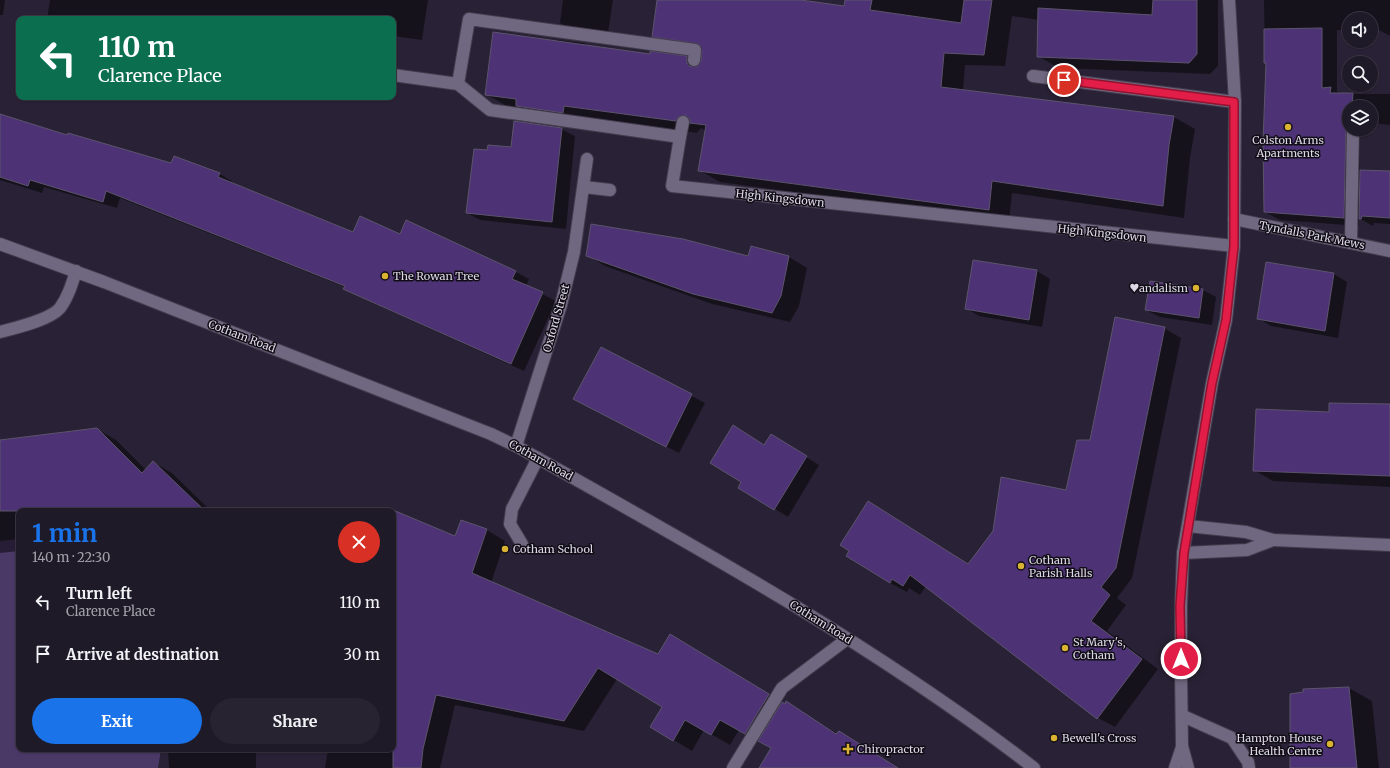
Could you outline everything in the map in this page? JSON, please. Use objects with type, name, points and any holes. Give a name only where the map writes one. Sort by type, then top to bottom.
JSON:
[{"type":"street","points":[[1175,768],[1182,746],[1183,716],[1180,606],[1184,553],[1212,383],[1226,320],[1234,246],[1234,102],[1229,0]]},
{"type":"street","points":[[458,84],[469,20],[695,50],[694,60]]},
{"type":"street","points":[[396,75],[458,84],[490,110],[680,137],[683,122]]},
{"type":"street","points":[[1034,76],[1234,102]]},
{"type":"street","points":[[1351,243],[1352,136]]},
{"type":"street","name":"High Kingsdown","points":[[680,137],[672,186],[1234,246]]},
{"type":"street","name":"Oxford Street","points":[[516,446],[561,305],[574,252],[587,159]]},
{"type":"street","points":[[584,187],[610,190]]},
{"type":"street","name":"Tyndalls Park Mews","points":[[1234,219],[1390,251]]},
{"type":"street","name":"Cotham Road","points":[[0,244],[76,271],[483,431],[516,446],[768,589],[979,725],[1034,768]]},
{"type":"street","points":[[0,332],[35,322],[58,310],[64,302],[76,271]]},
{"type":"street","points":[[522,544],[510,524],[512,509],[538,458]]},
{"type":"street","points":[[1188,526],[1246,532],[1273,540],[1390,545]]},
{"type":"street","points":[[1184,553],[1247,550],[1273,540]]},
{"type":"street","points":[[733,768],[782,688],[847,639]]},
{"type":"street","points":[[1183,716],[1232,738],[1248,762],[1249,768]]},
{"type":"street","points":[[1182,746],[1188,768]]},
{"type":"shaded area","points":[[16,539],[16,752],[161,752],[158,768],[0,768],[0,541]]},
{"type":"building","points":[[657,0],[801,0],[844,6],[845,0],[872,0],[870,10],[961,23],[964,0],[992,0],[984,55],[944,53],[941,87],[1174,116],[1169,145],[1163,206],[992,181],[989,210],[698,171],[706,125],[690,123],[690,119],[685,115],[678,117],[676,121],[564,106],[563,113],[516,106],[516,99],[485,95],[493,32],[650,54],[650,51],[687,56],[687,63],[689,66],[697,67],[701,61],[702,51],[699,44],[652,37]]},
{"type":"building","points":[[1153,0],[1197,0],[1197,54],[1189,63],[1037,57],[1038,8],[1152,15]]},
{"type":"building","points":[[1322,28],[1322,88],[1331,87],[1330,93],[1353,93],[1352,100],[1342,100],[1342,136],[1346,136],[1344,218],[1264,212],[1263,141],[1266,63],[1264,63],[1264,29]]},
{"type":"building","points":[[0,114],[67,135],[68,133],[171,163],[174,156],[220,173],[218,177],[353,232],[360,216],[400,234],[406,220],[516,271],[512,279],[543,292],[511,364],[343,289],[345,286],[106,191],[103,202],[30,180],[28,186],[0,177]]},
{"type":"building","points":[[514,121],[562,128],[552,222],[466,213],[474,149],[487,150],[488,145],[511,147]]},
{"type":"building","points":[[1360,170],[1390,171],[1390,218],[1362,216],[1361,219],[1359,219]]},
{"type":"building","points":[[591,224],[683,239],[748,256],[751,246],[789,256],[781,296],[772,313],[693,294],[586,256]]},
{"type":"building","points":[[973,260],[1037,270],[1029,320],[965,309]]},
{"type":"building","points":[[1266,262],[1334,273],[1325,331],[1257,319]]},
{"type":"building","points":[[1150,281],[1203,289],[1199,318],[1145,310]]},
{"type":"building","points":[[1115,317],[1165,327],[1116,568],[1101,587],[1110,595],[1091,621],[1142,659],[1097,719],[910,575],[903,586],[892,579],[890,583],[846,556],[849,551],[840,545],[868,501],[968,564],[993,531],[1001,477],[1066,490],[1077,440],[1090,440]]},
{"type":"building","points":[[601,347],[692,394],[666,447],[573,399]]},
{"type":"building","points":[[1329,403],[1390,404],[1390,476],[1253,471],[1256,409],[1329,412]]},
{"type":"building","points":[[733,425],[764,445],[771,434],[807,456],[774,510],[738,488],[741,482],[710,463]]},
{"type":"building","points":[[97,428],[142,473],[153,461],[202,508],[16,508],[16,511],[0,511],[0,440]]},
{"type":"building","points":[[396,511],[455,536],[461,520],[487,529],[472,573],[658,654],[670,634],[769,694],[745,734],[720,720],[711,735],[685,720],[673,741],[650,727],[662,707],[598,668],[564,721],[436,695],[423,749],[421,768],[393,768],[393,752],[396,752]]},
{"type":"building","name":"Hampton House Health Centre","points":[[1349,687],[1357,768],[1290,768],[1290,694],[1303,692],[1303,689]]},
{"type":"building","points":[[786,701],[836,734],[839,731],[898,768],[759,768],[771,748],[758,741],[782,702],[785,704]]},
{"type":"place","name":"Colston Arms Apartments","points":[[1288,127]]},
{"type":"place","name":"The Rowan Tree","points":[[385,276]]},
{"type":"place","name":"♥andalism","points":[[1196,288]]},
{"type":"place","name":"Cotham School","points":[[505,549]]},
{"type":"place","name":"Cotham Parish Halls","points":[[1021,566]]},
{"type":"place","name":"St Mary's, Cotham","points":[[1065,648]]},
{"type":"place","name":"Bewell's Cross","points":[[1054,738]]},
{"type":"place","name":"Hampton House Health Centre","points":[[1330,744]]},
{"type":"place","name":"Chiropractor","points":[[848,749]]},
{"type":"route","points":[[1064,80],[1234,102],[1234,246],[1226,320],[1212,383],[1184,553],[1180,606],[1181,659]]}]
